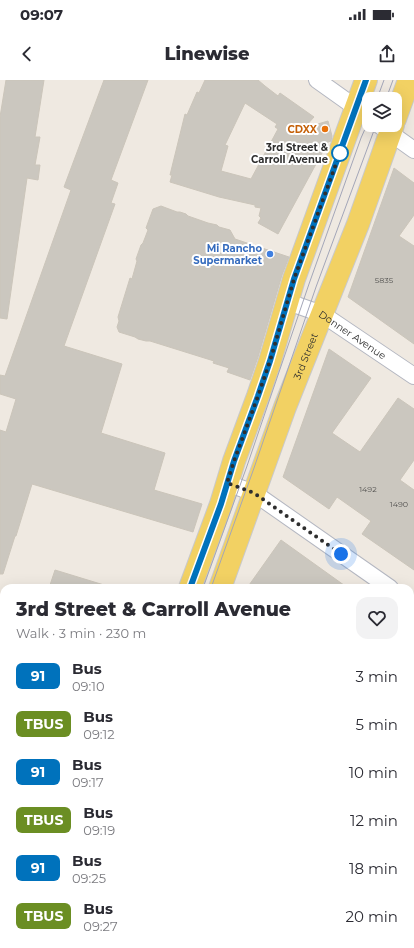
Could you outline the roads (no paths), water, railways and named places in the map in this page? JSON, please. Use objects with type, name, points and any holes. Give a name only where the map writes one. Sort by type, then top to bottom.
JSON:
[{"type":"main road","points":[[365,92],[366,80]]},
{"type":"main road","name":"3rd Street","points":[[402,96],[409,80]]},
{"type":"main road","points":[[191,584],[221,504],[234,461],[270,361],[294,279],[362,114]]},
{"type":"main road","name":"3rd Street","points":[[221,584],[285,407],[358,224],[387,132]]},
{"type":"street","points":[[317,80],[362,111]]},
{"type":"street","points":[[396,132],[414,150]]},
{"type":"street","name":"Donner Avenue","points":[[288,302],[322,314],[414,376]]},
{"type":"street","points":[[227,483],[254,493],[384,584]]},
{"type":"tram line","points":[[380,92],[384,80]]},
{"type":"tram line","points":[[389,92],[393,80]]},
{"type":"tram line","points":[[204,584],[364,132]]},
{"type":"tram line","points":[[212,584],[316,287],[373,132]]},
{"type":"place","name":"CDXX","points":[[325,129]]},
{"type":"place","name":"3rd Street & Carroll Avenue","points":[[340,153]]},
{"type":"place","name":"Mi Rancho Supermarket","points":[[270,254]]}]
